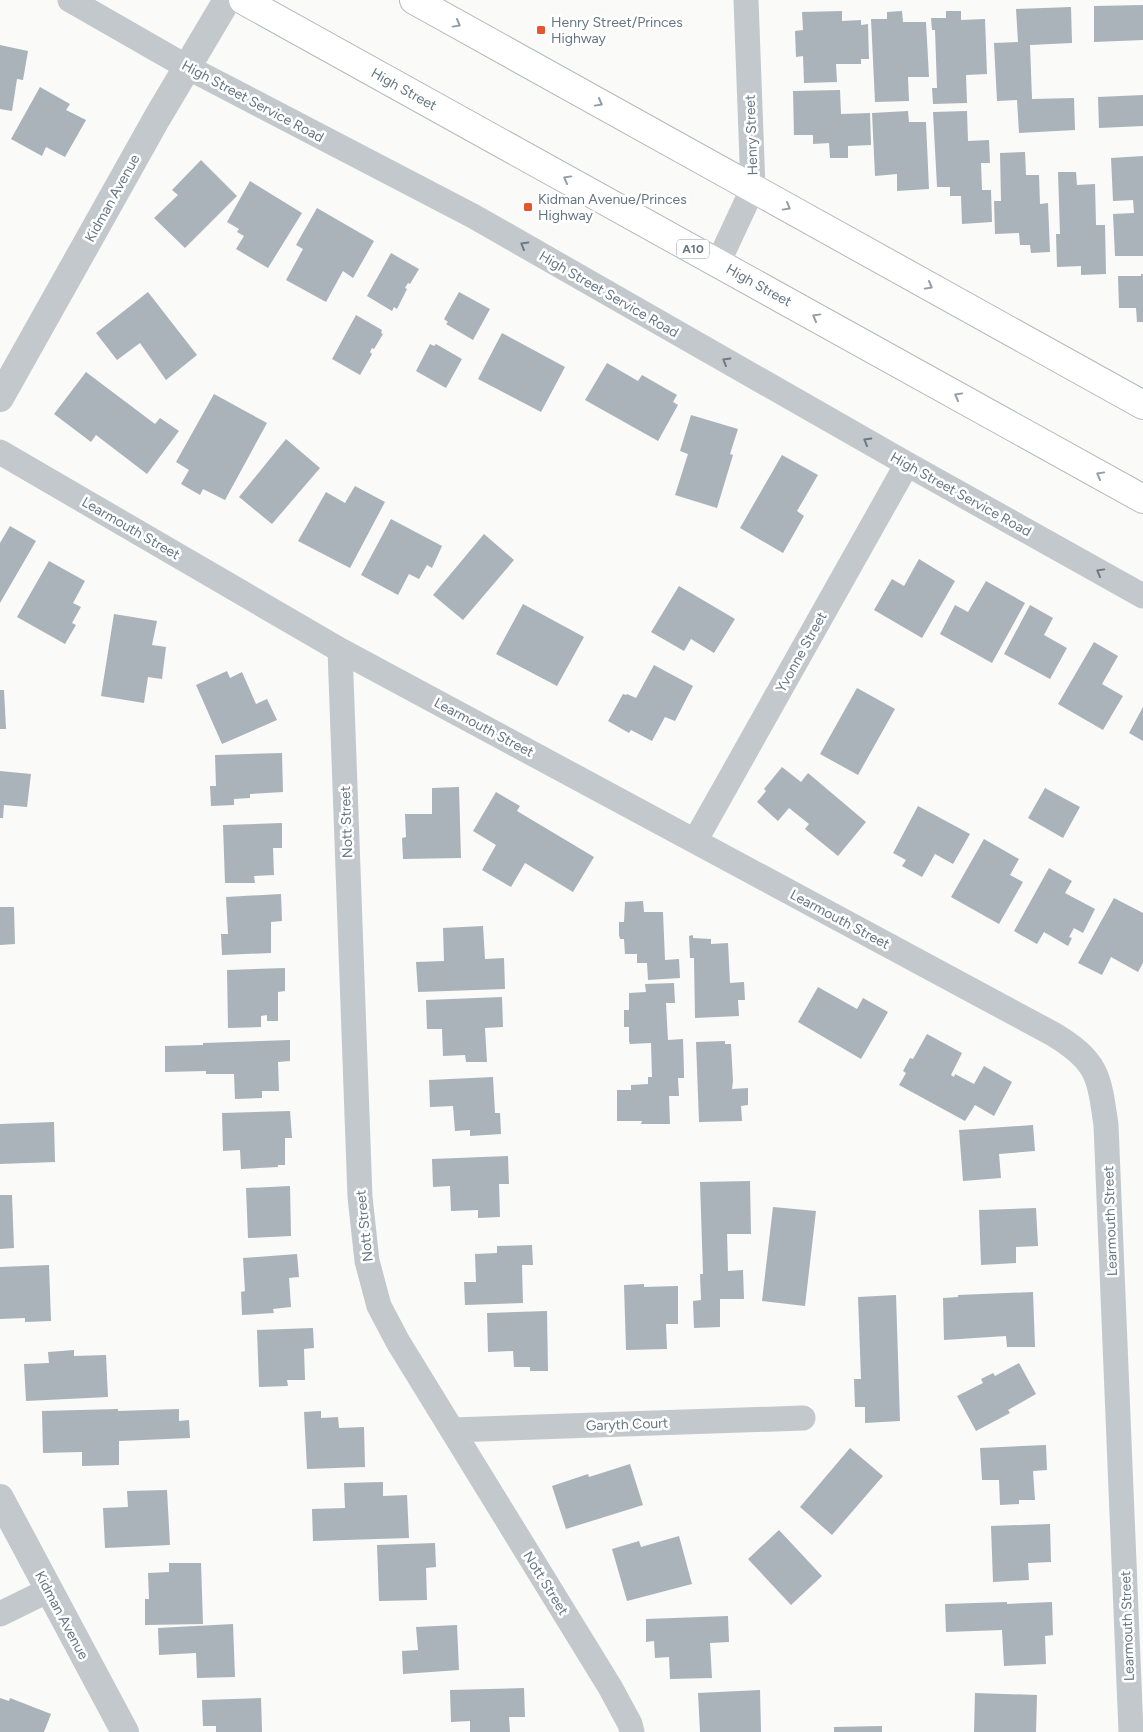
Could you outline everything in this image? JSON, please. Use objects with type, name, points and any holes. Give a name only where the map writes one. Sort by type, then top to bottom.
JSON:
[{"type":"highway","name":"High Street","points":[[243,0],[1143,499]]},
{"type":"highway","points":[[414,0],[1143,405]]},
{"type":"street","name":"High Street Service Road","points":[[70,0],[187,66],[473,216],[907,464],[1143,596]]},
{"type":"street","name":"Kidman Avenue","points":[[0,398],[157,118],[227,0]]},
{"type":"street","name":"Henry Street","points":[[718,263],[753,188],[746,0]]},
{"type":"street","name":"Learmouth Street","points":[[0,452],[340,650],[1053,1034],[1074,1047],[1091,1064],[1100,1086],[1106,1125],[1132,1732]]},
{"type":"street","name":"Yvonne Street","points":[[695,841],[907,464]]},
{"type":"street","name":"Nott Street","points":[[340,650],[360,1197],[367,1261],[378,1306],[398,1342],[610,1687],[630,1724],[632,1732]]},
{"type":"street","name":"Garyth Court","points":[[452,1430],[803,1418]]},
{"type":"street","name":"Kidman Avenue","points":[[0,1498],[125,1732]]},
{"type":"street","points":[[0,1614],[49,1590]]},
{"type":"building","points":[[1143,5],[1143,40],[1094,42],[1094,6]]},
{"type":"building","points":[[1071,7],[1072,43],[1030,45],[1032,99],[1074,98],[1075,130],[1019,133],[1017,100],[997,101],[994,43],[1018,42],[1016,9]]},
{"type":"building","points":[[842,11],[842,21],[861,20],[861,25],[868,24],[869,59],[861,59],[861,64],[836,64],[837,82],[804,83],[803,56],[796,57],[795,31],[803,30],[802,12]]},
{"type":"building","points":[[902,11],[903,22],[926,22],[929,77],[908,77],[909,101],[875,102],[871,19],[887,19],[887,12]]},
{"type":"building","points":[[946,11],[961,11],[961,20],[985,19],[987,74],[966,75],[967,103],[933,104],[932,88],[937,88],[935,30],[932,30],[931,18],[946,18]]},
{"type":"building","points":[[0,45],[28,51],[23,80],[17,79],[12,111],[0,109]]},
{"type":"building","points":[[40,87],[70,104],[66,110],[86,120],[65,157],[46,147],[42,156],[11,139]]},
{"type":"building","points":[[840,90],[841,114],[870,113],[871,145],[848,146],[848,158],[830,158],[829,143],[813,144],[813,135],[794,135],[793,91]]},
{"type":"building","points":[[1143,95],[1143,126],[1099,128],[1098,97]]},
{"type":"building","points":[[908,111],[909,122],[926,122],[929,189],[897,191],[897,174],[875,176],[872,113]]},
{"type":"building","points":[[967,111],[968,141],[989,140],[990,163],[981,163],[982,190],[991,190],[992,222],[962,224],[961,196],[950,196],[950,187],[937,187],[933,112]]},
{"type":"building","points":[[1025,152],[1026,175],[1039,175],[1040,204],[1048,203],[1050,252],[1031,253],[1030,245],[1020,245],[1019,233],[995,234],[994,201],[1001,201],[1000,153]]},
{"type":"building","points":[[1143,156],[1143,256],[1115,256],[1113,214],[1134,213],[1133,200],[1113,201],[1111,158]]},
{"type":"building","points":[[201,160],[237,196],[185,248],[154,218],[178,195],[172,190]]},
{"type":"building","points":[[1058,172],[1076,172],[1077,185],[1095,184],[1096,225],[1105,225],[1106,274],[1081,275],[1081,266],[1057,267],[1056,234],[1060,234]]},
{"type":"building","points":[[250,181],[302,213],[268,268],[236,249],[244,236],[237,232],[239,229],[227,222]]},
{"type":"building","points":[[317,208],[374,241],[353,278],[343,271],[326,302],[286,280],[303,249],[296,245]]},
{"type":"building","points":[[391,253],[419,269],[410,284],[408,283],[405,288],[407,289],[397,309],[394,307],[392,311],[367,296]]},
{"type":"building","points":[[1143,274],[1143,322],[1137,322],[1136,308],[1119,308],[1118,276],[1141,276]]},
{"type":"building","points":[[148,292],[197,355],[166,380],[140,343],[117,360],[96,333]]},
{"type":"building","points":[[459,292],[490,309],[473,340],[446,324],[448,322],[444,319]]},
{"type":"building","points":[[356,315],[382,330],[381,333],[383,334],[374,349],[372,348],[370,352],[372,354],[360,375],[332,359]]},
{"type":"building","points":[[502,333],[565,367],[541,412],[478,379]]},
{"type":"building","points":[[430,344],[434,346],[436,344],[462,359],[446,388],[416,371]]},
{"type":"building","points":[[607,363],[638,381],[642,375],[677,395],[673,402],[678,405],[658,441],[585,400]]},
{"type":"building","points":[[86,372],[155,424],[160,418],[179,431],[147,474],[96,435],[91,442],[54,414]]},
{"type":"building","points":[[214,394],[267,423],[225,500],[203,489],[200,495],[181,484],[189,470],[176,462]]},
{"type":"building","points":[[691,415],[738,429],[730,454],[733,455],[717,508],[675,495],[688,454],[680,451]]},
{"type":"building","points":[[286,439],[320,468],[272,524],[239,497]]},
{"type":"building","points":[[782,455],[818,475],[797,511],[804,516],[783,553],[740,528]]},
{"type":"building","points":[[355,486],[385,502],[350,568],[298,541],[326,492],[345,503]]},
{"type":"building","points":[[391,519],[442,546],[432,568],[427,565],[419,579],[409,574],[398,595],[361,575]]},
{"type":"building","points":[[10,526],[36,541],[0,603],[0,543]]},
{"type":"building","points":[[484,534],[514,560],[463,620],[433,595]]},
{"type":"building","points":[[919,559],[955,581],[922,638],[874,610],[892,579],[904,586]]},
{"type":"building","points":[[49,561],[85,581],[73,603],[81,607],[72,623],[76,625],[65,644],[17,617]]},
{"type":"building","points":[[986,581],[1025,603],[992,663],[940,634],[955,605],[968,612]]},
{"type":"building","points":[[679,586],[735,619],[714,653],[691,639],[684,651],[651,632]]},
{"type":"building","points":[[523,604],[584,637],[557,686],[496,654]]},
{"type":"building","points":[[1030,605],[1053,618],[1044,635],[1067,648],[1050,679],[1004,654]]},
{"type":"building","points":[[114,614],[157,621],[152,645],[166,647],[162,679],[148,677],[144,703],[101,696]]},
{"type":"building","points":[[1094,642],[1118,656],[1102,684],[1123,696],[1103,730],[1058,704]]},
{"type":"building","points":[[654,665],[693,686],[675,721],[665,717],[652,741],[631,730],[629,733],[608,721],[623,694],[636,698]]},
{"type":"building","points":[[227,671],[230,678],[242,672],[256,704],[267,699],[277,720],[222,744],[196,685]]},
{"type":"building","points":[[857,688],[895,709],[858,775],[820,754]]},
{"type":"building","points":[[0,690],[4,690],[6,729],[0,729]]},
{"type":"building","points":[[1143,707],[1143,741],[1129,733]]},
{"type":"building","points":[[282,753],[283,792],[250,794],[250,798],[234,799],[234,805],[211,806],[210,786],[216,786],[215,755]]},
{"type":"building","points":[[782,767],[801,782],[808,773],[866,822],[838,856],[805,829],[809,824],[789,808],[778,821],[757,802],[766,791],[764,789]]},
{"type":"building","points":[[0,771],[31,774],[27,807],[4,805],[3,818],[0,818]]},
{"type":"building","points":[[459,787],[461,858],[403,859],[402,838],[406,837],[405,814],[432,814],[432,788]]},
{"type":"building","points":[[1045,788],[1080,807],[1063,838],[1028,818]]},
{"type":"building","points":[[496,792],[520,806],[517,811],[594,857],[573,892],[525,863],[511,887],[482,870],[496,845],[473,831]]},
{"type":"building","points":[[918,806],[970,834],[953,864],[935,854],[922,877],[902,866],[906,860],[893,853]]},
{"type":"building","points":[[282,823],[282,848],[273,848],[274,875],[254,876],[255,883],[225,883],[223,825]]},
{"type":"building","points":[[984,839],[1019,859],[1010,875],[1023,882],[999,924],[951,897]]},
{"type":"building","points":[[1049,868],[1072,881],[1065,893],[1095,909],[1083,933],[1074,928],[1069,937],[1072,938],[1068,946],[1044,932],[1037,944],[1014,931]]},
{"type":"building","points":[[281,894],[282,921],[271,922],[271,953],[222,955],[221,934],[228,934],[226,897]]},
{"type":"building","points":[[1114,898],[1143,913],[1143,963],[1138,972],[1111,957],[1102,975],[1078,963]]},
{"type":"building","points":[[643,901],[644,912],[663,912],[665,960],[679,959],[680,978],[648,980],[647,963],[637,963],[637,954],[625,954],[624,939],[620,939],[619,935],[619,922],[624,922],[625,902]]},
{"type":"building","points":[[0,907],[14,907],[15,944],[0,945]]},
{"type":"building","points":[[483,926],[485,959],[504,958],[505,989],[418,992],[416,962],[444,961],[443,928]]},
{"type":"building","points":[[693,935],[693,938],[711,939],[711,944],[728,943],[730,983],[744,982],[745,1000],[738,1000],[739,1016],[695,1018],[694,958],[690,958],[689,936]]},
{"type":"building","points":[[285,968],[285,991],[278,992],[278,1021],[267,1021],[267,1015],[261,1016],[261,1027],[228,1028],[227,970]]},
{"type":"building","points":[[674,983],[675,1003],[666,1003],[668,1040],[683,1039],[684,1078],[678,1078],[679,1096],[669,1096],[670,1124],[641,1124],[642,1121],[617,1121],[617,1090],[631,1090],[631,1085],[648,1084],[648,1077],[652,1077],[651,1043],[630,1044],[629,1027],[624,1027],[624,1010],[629,1010],[629,993],[646,992],[645,984]]},
{"type":"building","points":[[818,987],[857,1009],[863,998],[888,1012],[861,1059],[798,1022]]},
{"type":"building","points":[[502,997],[503,1027],[485,1028],[487,1062],[466,1062],[465,1055],[443,1056],[442,1029],[427,1029],[426,1000]]},
{"type":"building","points":[[927,1034],[962,1053],[951,1075],[954,1077],[955,1074],[974,1084],[984,1066],[1012,1082],[994,1116],[975,1105],[965,1121],[899,1085],[906,1073],[903,1071],[910,1058],[913,1059]]},
{"type":"building","points":[[290,1040],[290,1061],[278,1062],[279,1091],[262,1091],[262,1098],[235,1099],[234,1074],[206,1074],[206,1071],[165,1072],[165,1046]]},
{"type":"building","points":[[725,1041],[725,1044],[731,1044],[732,1089],[748,1088],[748,1105],[741,1106],[742,1121],[699,1122],[696,1042]]},
{"type":"building","points":[[493,1077],[495,1113],[500,1113],[501,1134],[470,1136],[470,1130],[455,1131],[453,1106],[430,1107],[429,1080]]},
{"type":"building","points":[[290,1111],[292,1138],[285,1138],[285,1165],[241,1169],[240,1150],[223,1151],[222,1113]]},
{"type":"building","points":[[54,1122],[55,1162],[0,1164],[0,1124]]},
{"type":"building","points":[[1033,1125],[1035,1151],[999,1154],[1001,1178],[963,1181],[959,1130]]},
{"type":"building","points":[[508,1156],[509,1184],[499,1184],[500,1217],[478,1218],[478,1210],[451,1211],[450,1186],[433,1187],[432,1159]]},
{"type":"building","points":[[750,1181],[751,1234],[727,1234],[728,1271],[743,1270],[744,1299],[720,1299],[720,1327],[694,1328],[693,1301],[701,1300],[700,1274],[703,1274],[700,1182]]},
{"type":"building","points":[[290,1186],[291,1236],[248,1238],[246,1188]]},
{"type":"building","points":[[0,1195],[12,1195],[14,1248],[0,1249]]},
{"type":"building","points":[[773,1207],[816,1211],[805,1306],[762,1301]]},
{"type":"building","points":[[1036,1208],[1038,1246],[1016,1247],[1016,1263],[981,1265],[979,1210]]},
{"type":"building","points":[[532,1245],[533,1265],[522,1265],[523,1303],[465,1305],[464,1282],[476,1282],[475,1254],[497,1253],[497,1246]]},
{"type":"building","points":[[297,1254],[299,1277],[289,1278],[291,1307],[273,1309],[274,1313],[242,1315],[241,1292],[245,1291],[243,1258]]},
{"type":"building","points":[[49,1265],[51,1321],[25,1322],[25,1318],[0,1319],[0,1267]]},
{"type":"building","points":[[644,1284],[644,1287],[678,1286],[678,1324],[666,1324],[667,1349],[626,1350],[624,1285]]},
{"type":"building","points":[[1033,1292],[1035,1347],[1007,1347],[1006,1336],[944,1340],[943,1298],[958,1297],[958,1295]]},
{"type":"building","points":[[896,1295],[900,1421],[865,1423],[865,1407],[855,1407],[854,1379],[861,1379],[858,1297]]},
{"type":"building","points":[[547,1311],[548,1371],[530,1371],[530,1367],[514,1367],[513,1351],[488,1352],[487,1313]]},
{"type":"building","points":[[313,1328],[314,1348],[304,1349],[305,1380],[287,1380],[288,1386],[259,1387],[257,1330]]},
{"type":"building","points":[[74,1350],[74,1356],[106,1355],[108,1397],[26,1401],[24,1364],[49,1363],[48,1352]]},
{"type":"building","points":[[1019,1363],[1036,1394],[1008,1410],[1010,1413],[976,1431],[957,1396],[983,1383],[981,1379],[993,1373],[995,1376]]},
{"type":"building","points":[[118,1409],[118,1411],[179,1409],[179,1421],[189,1420],[190,1438],[119,1441],[119,1465],[82,1466],[82,1452],[43,1453],[42,1411]]},
{"type":"building","points":[[321,1411],[321,1418],[338,1417],[339,1428],[364,1427],[365,1467],[307,1469],[304,1412]]},
{"type":"building","points":[[1046,1445],[1047,1470],[1033,1471],[1035,1500],[1019,1500],[1019,1504],[1000,1505],[999,1480],[982,1480],[980,1448]]},
{"type":"building","points":[[850,1448],[883,1476],[832,1535],[800,1507]]},
{"type":"building","points":[[630,1464],[643,1505],[566,1529],[552,1486],[588,1474],[589,1477]]},
{"type":"building","points":[[383,1482],[383,1496],[407,1495],[409,1538],[313,1541],[312,1509],[345,1508],[344,1483]]},
{"type":"building","points":[[167,1490],[170,1545],[105,1548],[103,1508],[128,1507],[127,1491]]},
{"type":"building","points":[[1050,1524],[1051,1562],[1028,1563],[1029,1580],[993,1582],[991,1526]]},
{"type":"building","points":[[779,1530],[822,1576],[791,1605],[748,1559]]},
{"type":"building","points":[[679,1536],[692,1584],[627,1601],[612,1549],[639,1541],[641,1547]]},
{"type":"building","points":[[435,1543],[436,1567],[426,1568],[427,1600],[379,1601],[377,1545]]},
{"type":"building","points":[[169,1563],[201,1563],[203,1624],[145,1625],[145,1599],[149,1599],[148,1573],[169,1572]]},
{"type":"building","points":[[1007,1602],[1007,1604],[1052,1602],[1053,1635],[1045,1636],[1046,1664],[1004,1666],[1002,1630],[946,1632],[945,1604]]},
{"type":"building","points":[[728,1616],[729,1642],[710,1643],[712,1678],[670,1679],[669,1657],[655,1658],[654,1641],[646,1642],[646,1619]]},
{"type":"building","points":[[233,1624],[235,1677],[197,1678],[196,1653],[159,1655],[158,1628]]},
{"type":"building","points":[[457,1625],[459,1670],[403,1674],[402,1651],[418,1650],[416,1627]]},
{"type":"building","points":[[524,1688],[525,1717],[509,1717],[510,1732],[470,1732],[470,1721],[451,1722],[450,1690]]},
{"type":"building","points":[[760,1690],[761,1732],[700,1732],[698,1693]]},
{"type":"building","points":[[975,1693],[1037,1695],[1036,1732],[974,1732]]},
{"type":"building","points":[[0,1698],[9,1701],[10,1698],[51,1714],[44,1732],[0,1732]]},
{"type":"building","points":[[261,1698],[262,1732],[216,1732],[216,1726],[203,1726],[202,1700]]},
{"type":"building","points":[[882,1726],[882,1732],[834,1732],[834,1727]]},
{"type":"place","name":"Henry Street/Princes Highway","points":[[541,30]]},
{"type":"place","name":"Kidman Avenue/Princes Highway","points":[[528,207]]}]
